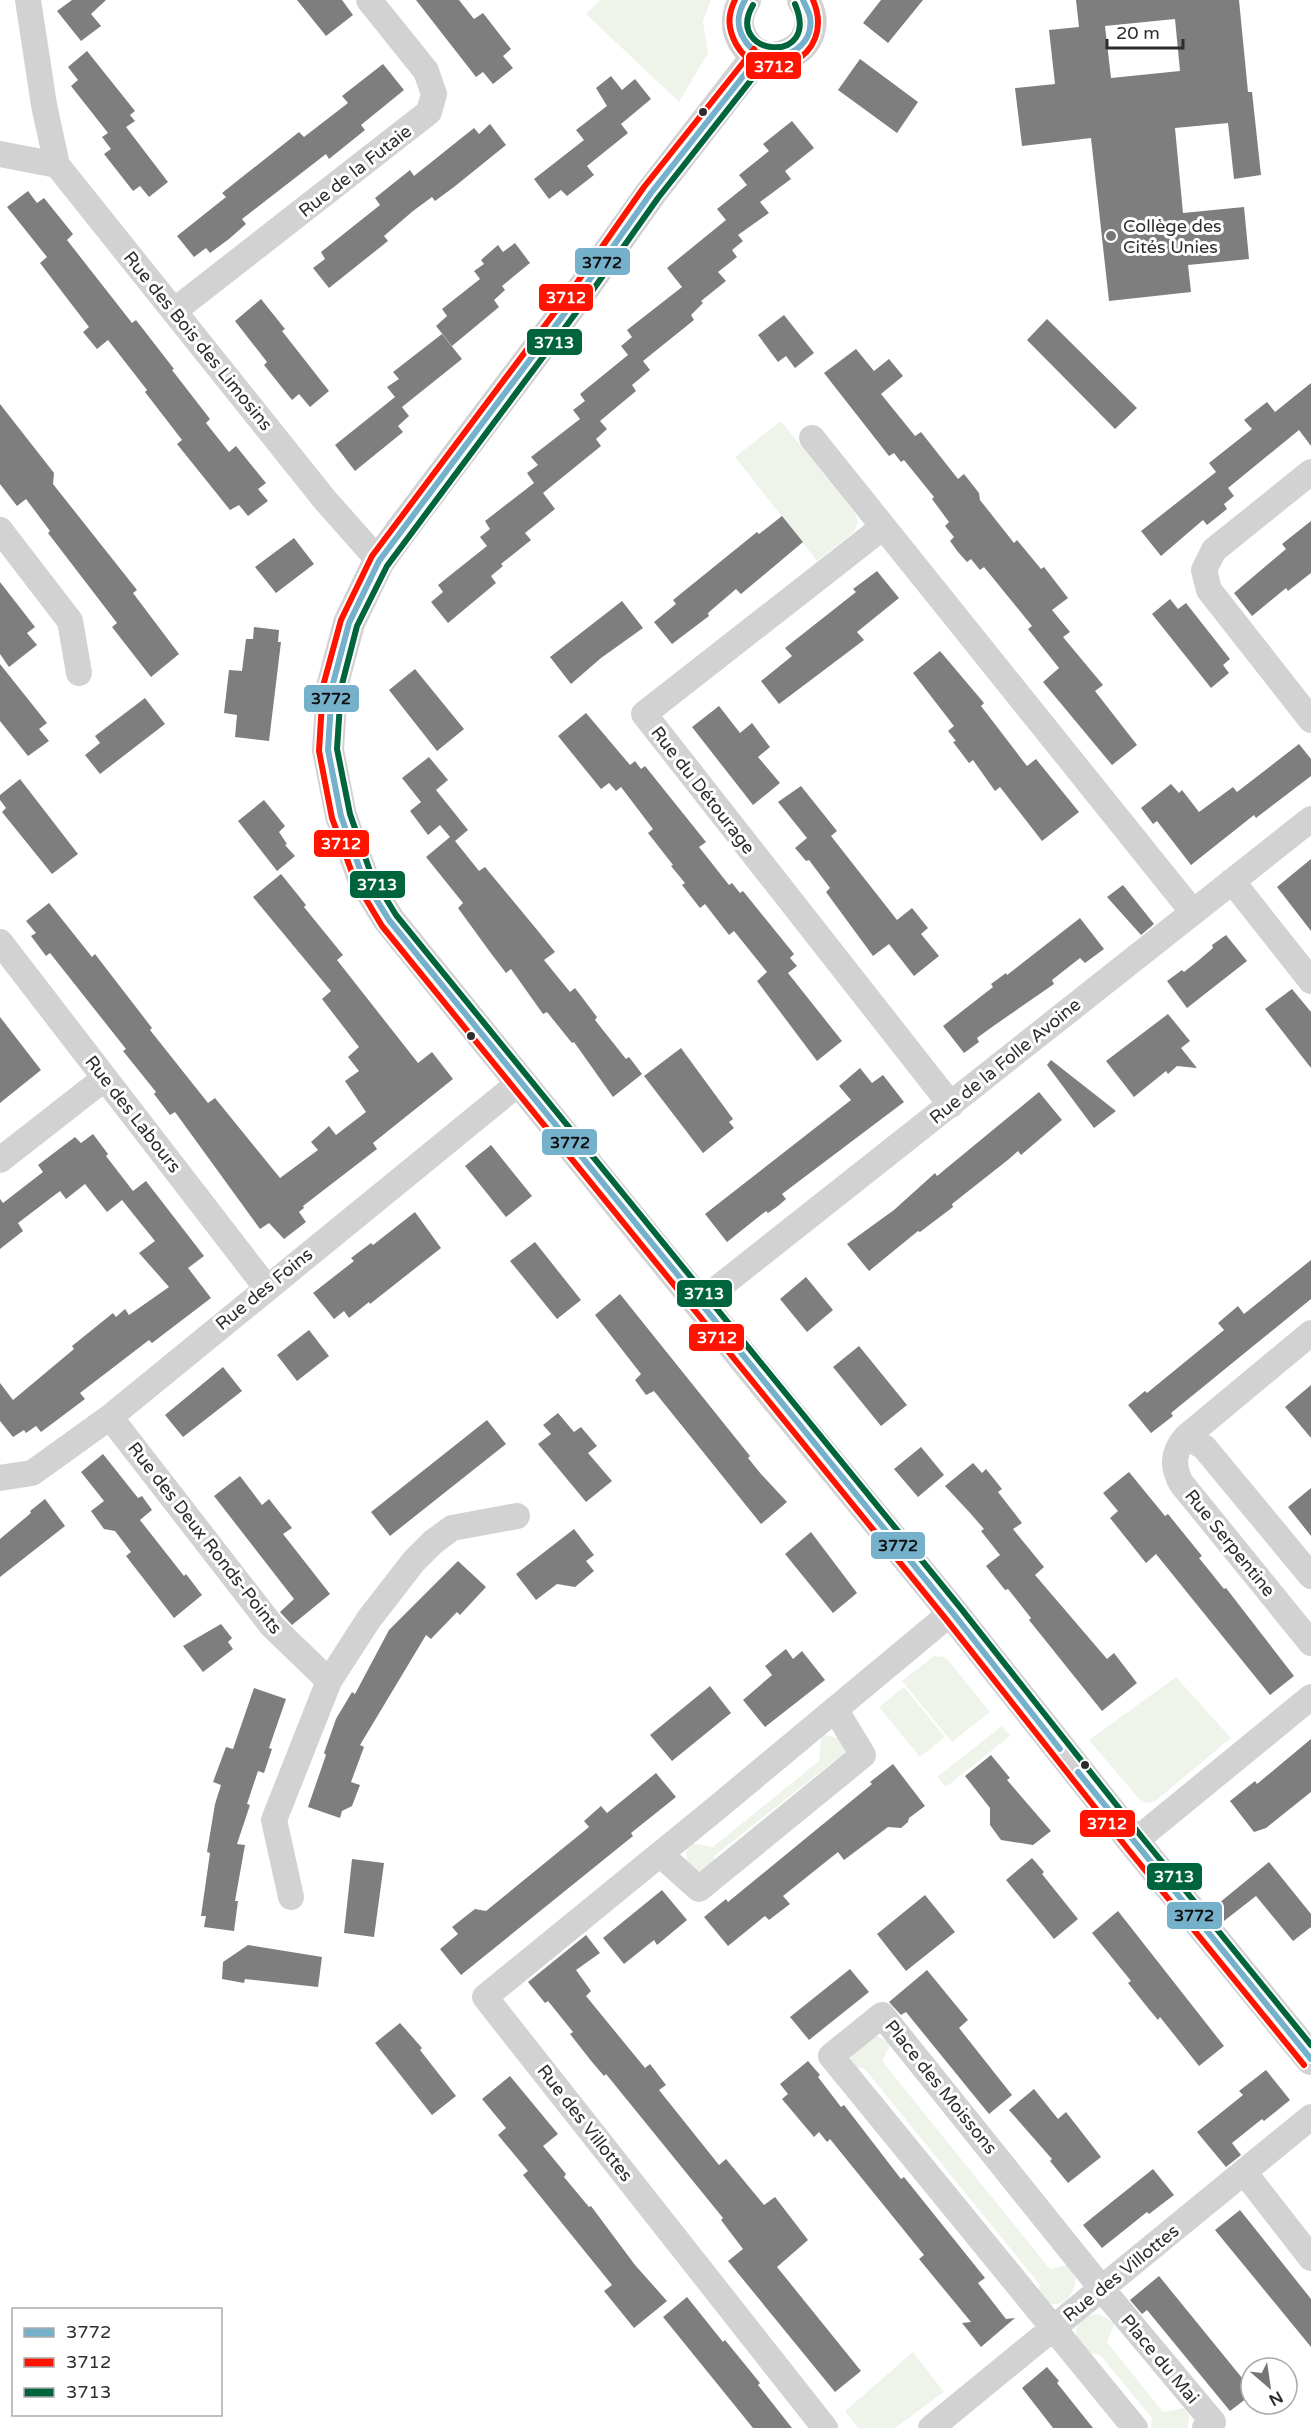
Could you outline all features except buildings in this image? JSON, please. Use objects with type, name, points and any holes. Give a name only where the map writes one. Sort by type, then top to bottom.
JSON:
[{"type":"street","points":[[0,154],[57,165],[44,105],[28,0]]},
{"type":"street","name":"Rue de la Futaie","points":[[174,311],[429,112],[434,94],[426,71],[369,0]]},
{"type":"street","points":[[745,0],[738,15],[738,27],[745,44],[760,55],[771,58],[793,53],[808,35],[809,13],[803,0]]},
{"type":"street","points":[[760,55],[651,193],[583,289],[380,561],[349,623],[332,687],[328,750],[340,816],[363,878],[389,920],[952,1612],[1134,1842],[1311,2058]]},
{"type":"street","name":"Rue des Bois des Limosins","points":[[57,165],[325,500],[380,561]]},
{"type":"street","points":[[812,438],[1192,911]]},
{"type":"street","points":[[1311,472],[1214,550],[1204,570],[1209,590],[1311,720]]},
{"type":"street","name":"Rue du Détourage","points":[[883,527],[644,714],[951,1105]]},
{"type":"street","points":[[0,530],[70,621],[79,673]]},
{"type":"street","name":"Rue de la Folle Avoine","points":[[699,1303],[1311,819]]},
{"type":"street","points":[[1232,881],[1311,981]]},
{"type":"street","name":"Rue des Labours","points":[[0,942],[266,1287]]},
{"type":"street","points":[[0,1160],[105,1078]]},
{"type":"street","name":"Rue des Foins","points":[[0,1478],[32,1473],[110,1417],[266,1287],[520,1082]]},
{"type":"street","name":"Rue Serpentine","points":[[1311,1333],[1186,1437],[1178,1448],[1174,1467],[1181,1483],[1311,1643]]},
{"type":"street","name":"Rue des Deux Ronds-Points","points":[[110,1417],[272,1626],[329,1681]]},
{"type":"street","points":[[1186,1437],[1204,1447],[1311,1576]]},
{"type":"street","points":[[291,1897],[274,1820],[329,1681],[369,1619],[414,1561],[433,1542],[452,1528],[517,1516]]},
{"type":"street","name":"Rue des Villottes","points":[[825,2428],[485,1996],[952,1612]]},
{"type":"street","points":[[1134,1842],[1311,1697]]},
{"type":"street","points":[[660,1854],[699,1889],[863,1755],[835,1709]]},
{"type":"street","name":"Place des Moissons","points":[[1053,2328],[831,2056],[882,2014],[1102,2289]]},
{"type":"street","name":"Rue des Villottes","points":[[931,2428],[1311,2117]]},
{"type":"street","points":[[1244,2172],[1311,2258]]},
{"type":"street","name":"Place du Mai","points":[[1102,2289],[1213,2422],[1205,2428]]},
{"type":"street","points":[[1053,2328],[1135,2428]]},
{"type":"shaded area","points":[[600,0],[711,0],[703,21],[708,53],[679,102],[586,14]]},
{"type":"shaded area","points":[[781,421],[855,513],[858,522],[854,532],[817,561],[735,457]]},
{"type":"shaded area","points":[[934,1656],[948,1660],[990,1712],[952,1742],[902,1681]]},
{"type":"shaded area","points":[[1176,1677],[1231,1738],[1154,1802],[1146,1803],[1139,1799],[1089,1740]]},
{"type":"shaded area","points":[[904,1687],[945,1737],[920,1757],[879,1707]]},
{"type":"shaded area","points":[[1002,1726],[1010,1736],[946,1787],[937,1777]]},
{"type":"shaded area","points":[[826,1735],[841,1739],[846,1752],[840,1767],[834,1761],[713,1857],[719,1865],[701,1872],[687,1862],[686,1853],[691,1843],[713,1847],[819,1761],[821,1737]]},
{"type":"shaded area","points":[[877,2036],[891,2043],[882,2061],[1050,2269],[1068,2265],[1076,2279],[1071,2294],[1062,2303],[1050,2304],[1036,2297],[1040,2285],[864,2068],[851,2067],[851,2053],[869,2037]]},
{"type":"shaded area","points":[[1099,2314],[1115,2323],[1107,2342],[1163,2412],[1184,2408],[1189,2415],[1188,2428],[1151,2428],[1152,2418],[1100,2355],[1079,2351],[1076,2337],[1078,2326],[1085,2318]]},
{"type":"shaded area","points":[[913,2352],[944,2392],[895,2428],[858,2428],[845,2411]]},
{"type":"transit line","name":"3712","points":[[735,0],[730,22],[731,33],[736,44],[748,58],[763,65],[778,66],[794,61],[806,52],[815,38],[818,20],[813,0]]},
{"type":"transit line","name":"3772","points":[[745,0],[738,20],[741,34],[752,49],[774,56],[786,54],[805,41],[810,30],[810,17],[803,0]]},
{"type":"transit line","name":"3713","points":[[753,5],[747,22],[751,35],[760,44],[773,47],[786,45],[796,38],[800,24],[795,4]]},
{"type":"transit line","name":"3712","points":[[754,49],[644,187],[576,284],[372,556],[341,620],[323,686],[319,751],[332,818],[355,881],[382,926],[945,1618],[1127,1848],[1304,2065]]},
{"type":"transit line","name":"3772","points":[[760,55],[651,193],[583,289],[379,561],[349,623],[332,687],[328,750],[341,816],[363,878],[389,920],[952,1612],[1060,1749]]},
{"type":"transit line","name":"3713","points":[[766,61],[658,198],[590,294],[387,566],[357,626],[341,688],[337,749],[350,814],[371,874],[396,915],[959,1606],[1141,1836],[1311,2045]]},
{"type":"transit line","name":"3772","points":[[1078,1772],[1311,2059]]},
{"type":"place","name":"Collège des Cités Unies","points":[[1111,236]]}]
